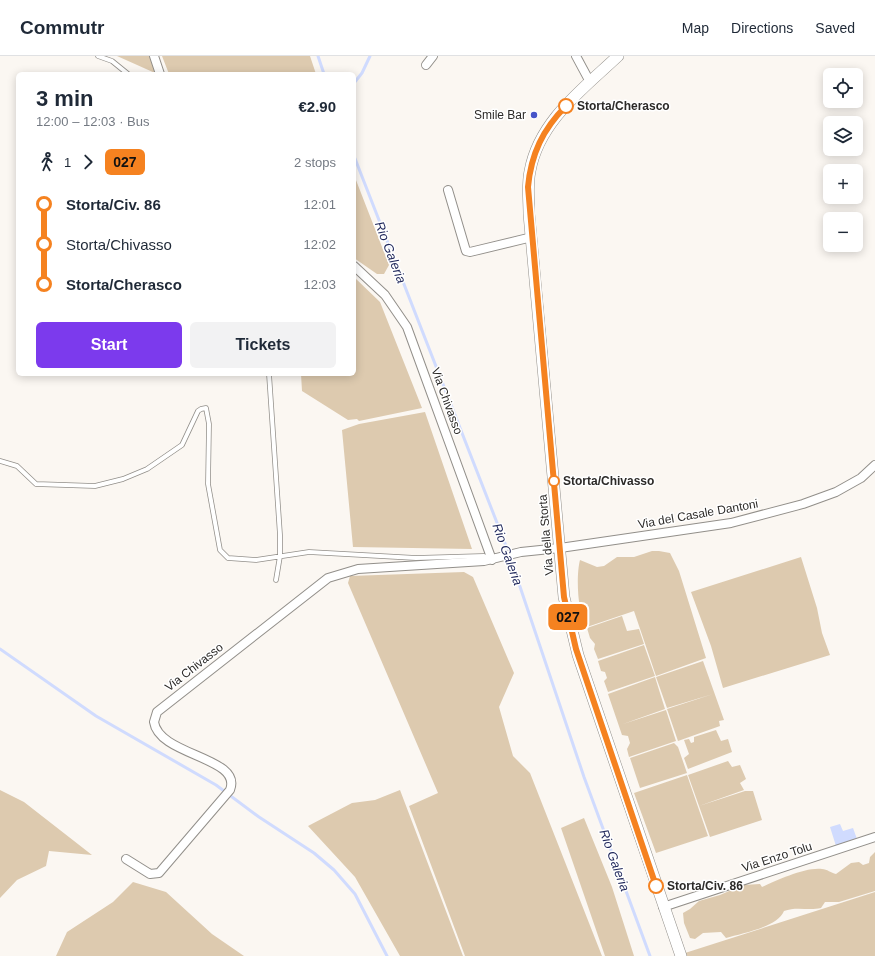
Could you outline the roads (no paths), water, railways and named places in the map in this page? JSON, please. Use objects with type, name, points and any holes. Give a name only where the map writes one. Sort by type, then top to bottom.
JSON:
[{"type":"main road","name":"Via della Storta","points":[[618,56],[590,82],[548,126],[534,153],[528,187],[564,597],[576,649],[681,956]]},
{"type":"street","points":[[154,56],[159,72]]},
{"type":"street","points":[[426,65],[433,56]]},
{"type":"street","points":[[576,56],[590,82]]},
{"type":"street","points":[[448,190],[466,252],[532,237]]},
{"type":"street","name":"Via Chivasso","points":[[356,268],[385,295],[407,327],[492,560]]},
{"type":"street","name":"Via del Casale Dantoni","points":[[560,548],[711,526],[768,514],[803,504],[836,492],[861,478],[875,465]]},
{"type":"street","name":"Via Chivasso","points":[[126,859],[148,873],[159,873],[231,789],[231,778],[225,769],[175,746],[159,733],[154,722],[157,712],[328,578],[358,569],[492,560],[521,552],[560,548]]},
{"type":"street","name":"Via Enzo Tolu","points":[[663,907],[875,837]]},
{"type":"lane","points":[[98,56],[112,61],[126,72]]},
{"type":"lane","points":[[269,376],[280,556],[276,580]]},
{"type":"lane","points":[[0,461],[17,466],[36,484],[95,486],[123,479],[147,469],[182,445],[198,411],[206,408],[209,424],[208,484],[222,554],[233,560],[256,560],[310,552],[416,558],[484,556],[492,560]]},
{"type":"water","points":[[840,824],[843,831],[853,828],[857,839],[836,846],[830,827]]},
{"type":"waterway","name":"Rio Galeria","points":[[318,56],[323,72]]},
{"type":"waterway","points":[[356,80],[362,73],[370,56]]},
{"type":"waterway","name":"Rio Galeria","points":[[356,161],[508,551],[584,777],[650,956]]},
{"type":"waterway","points":[[0,649],[96,716],[216,785],[259,817],[314,853],[334,870],[355,894],[387,956]]},
{"type":"place","name":"Storta/Cherasco","points":[[566,106]]},
{"type":"place","name":"Smile Bar","points":[[534,115]]},
{"type":"place","name":"Storta/Chivasso","points":[[554,481]]},
{"type":"place","name":"Storta/Civ. 86","points":[[656,886]]}]
